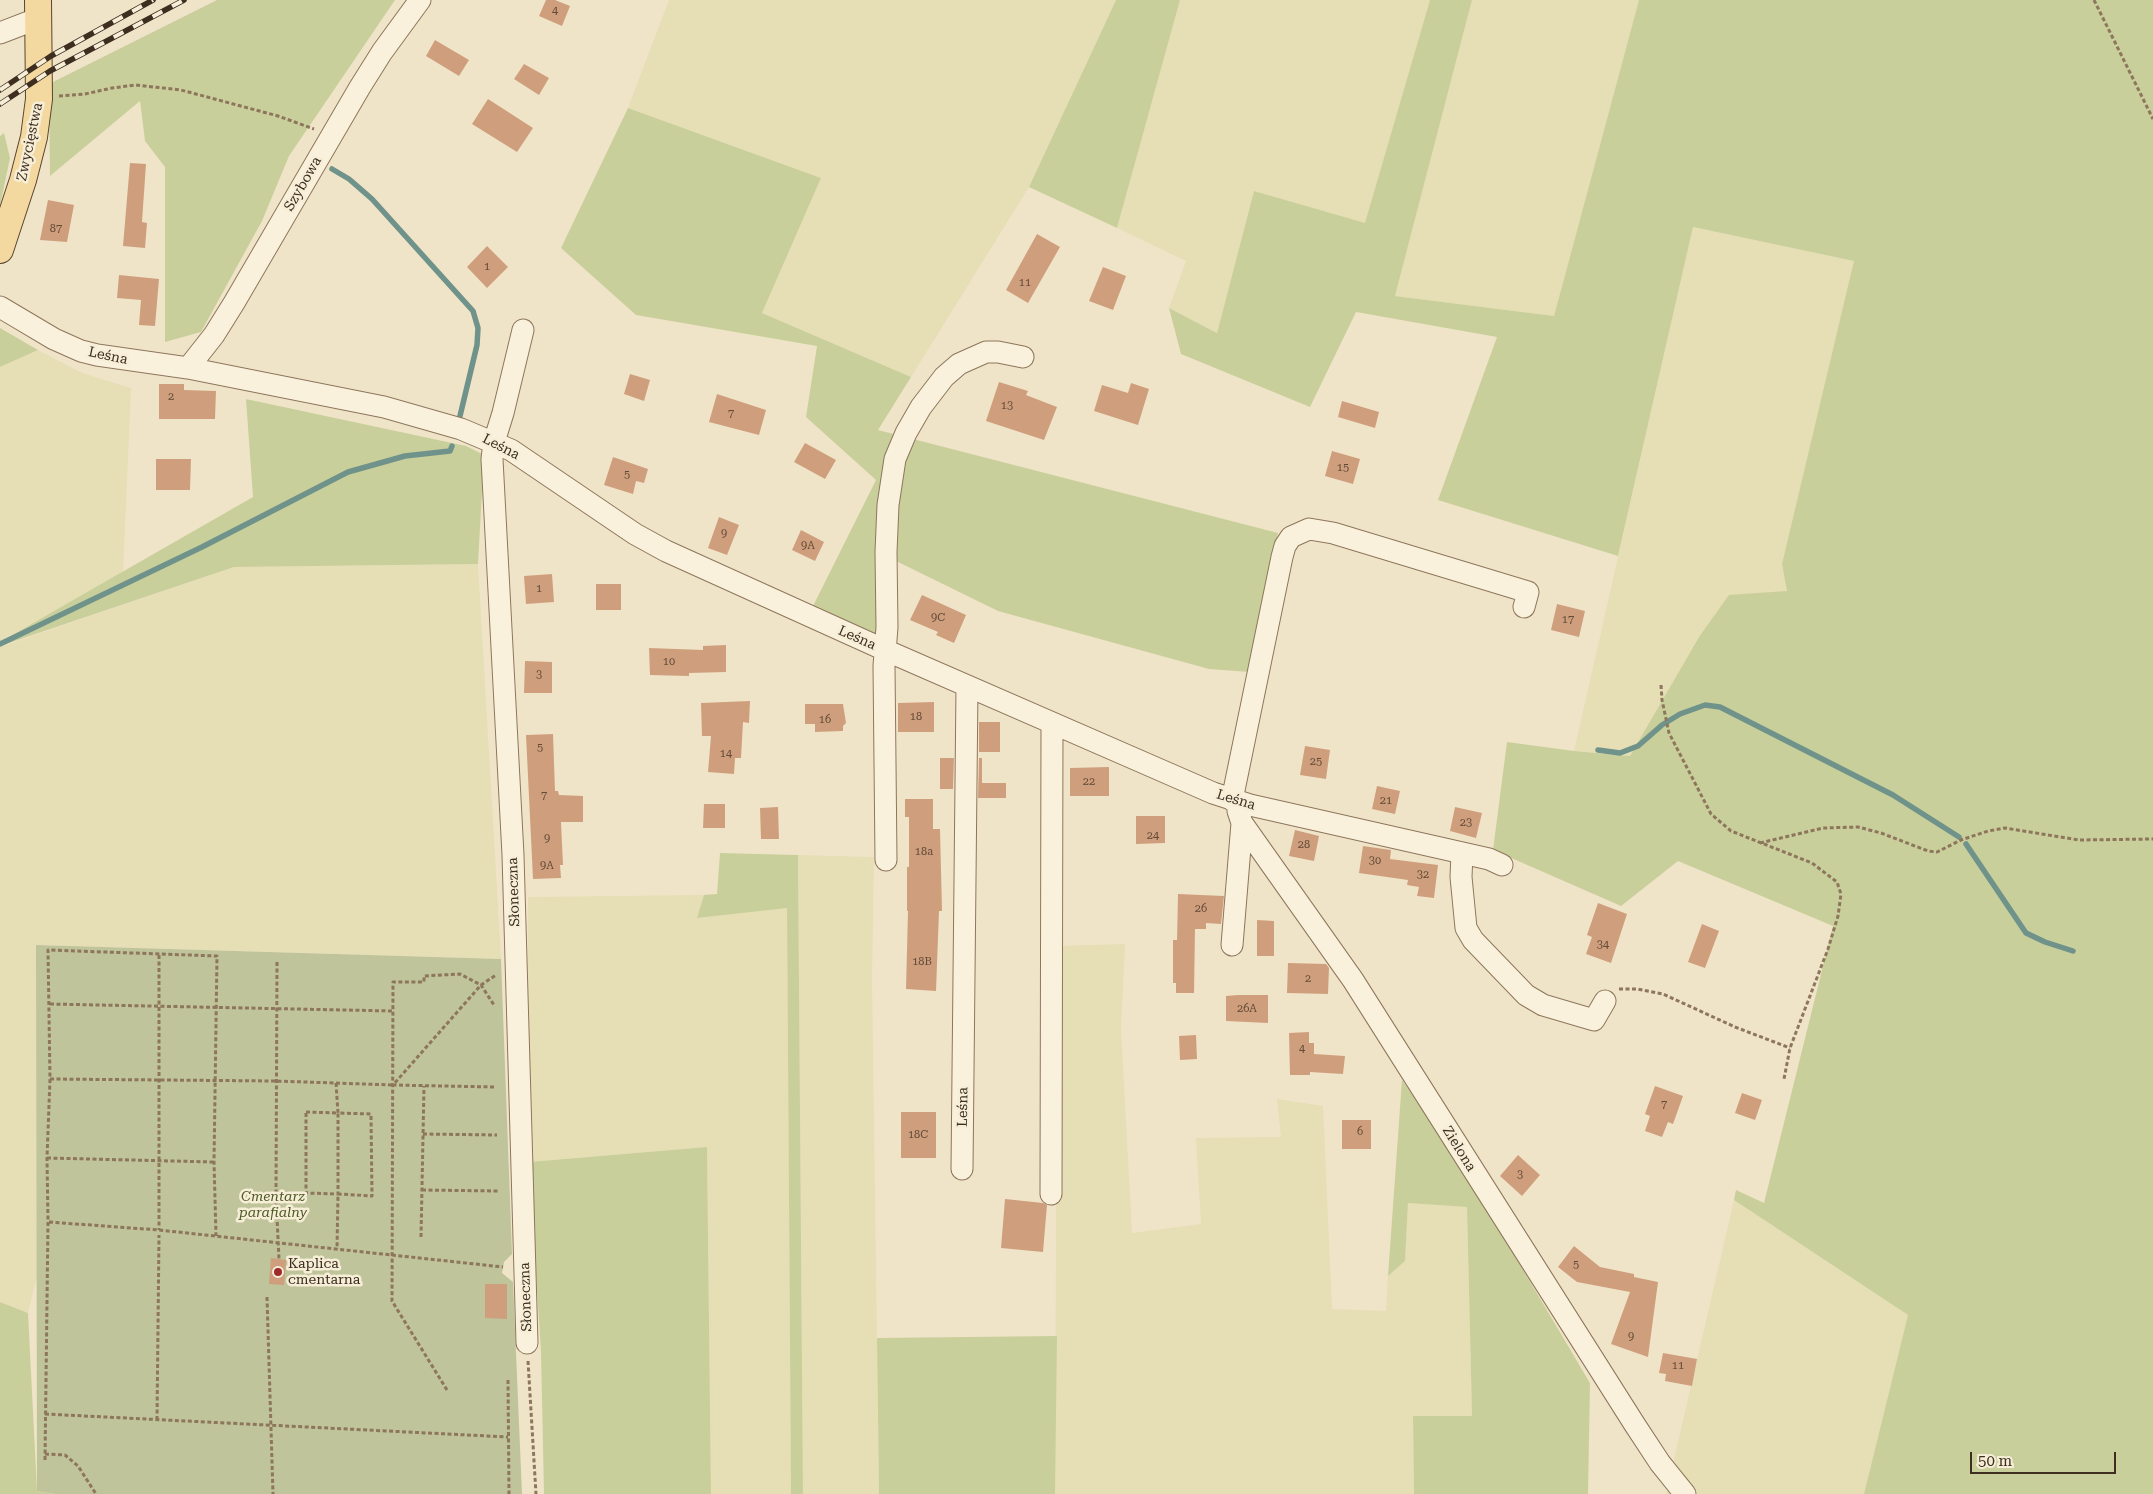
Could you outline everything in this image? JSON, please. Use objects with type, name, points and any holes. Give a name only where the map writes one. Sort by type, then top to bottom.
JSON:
[{"type":"main road","name":"Zwycięstwa","points":[[0,250],[20,189],[34,137],[39,91],[38,9]]},
{"type":"street","name":"Szybowa","points":[[188,368],[214,335],[234,303],[331,135],[382,52],[420,0]]},
{"type":"street","points":[[0,33],[38,9]]},
{"type":"street","name":"Leśna","points":[[0,307],[48,336],[81,351],[122,360],[188,368],[406,412],[461,429],[511,450],[648,542],[1237,808],[1462,854],[1489,860],[1502,866]]},
{"type":"street","name":"Słoneczna","points":[[523,330],[494,442],[492,459],[514,862],[528,1343]]},
{"type":"street","points":[[886,860],[885,650],[888,627],[886,552],[892,469],[902,440],[932,391],[959,364],[986,352],[998,352],[1023,357]]},
{"type":"street","points":[[1232,945],[1237,808],[1282,557],[1285,546],[1292,537],[1309,529],[1333,533],[1528,592],[1524,607]]},
{"type":"street","name":"Leśna","points":[[962,1169],[967,686]]},
{"type":"street","points":[[1051,1194],[1052,723]]},
{"type":"street","name":"Zielona","points":[[1237,808],[1353,980],[1635,1425],[1670,1476],[1685,1494]]},
{"type":"street","points":[[1462,854],[1460,868],[1466,928],[1474,940],[1531,999],[1543,1005],[1594,1020],[1609,995]]},
{"type":"path","points":[[2094,0],[2153,119]]},
{"type":"path","points":[[39,91],[58,96],[85,94],[136,85],[181,90],[278,116],[331,135]]},
{"type":"path","points":[[1661,685],[1668,728],[1711,814],[1731,831],[1812,863],[1837,882],[1841,894],[1839,910],[1828,949],[1790,1048],[1784,1079]]},
{"type":"path","points":[[1759,843],[1823,828],[1858,827],[1881,833],[1928,852],[1936,852],[1961,840],[1988,831],[2005,828],[2079,840],[2153,839]]},
{"type":"path","points":[[45,1460],[47,1158],[50,1079],[48,950],[217,956],[214,1162],[216,1236]]},
{"type":"path","points":[[159,955],[159,1230]]},
{"type":"path","points":[[277,962],[276,1081],[279,1259]]},
{"type":"path","points":[[393,1086],[481,985],[501,973]]},
{"type":"path","points":[[447,1390],[392,1300],[393,982],[424,982],[424,976],[460,974],[481,985],[494,1005]]},
{"type":"path","points":[[1609,995],[1637,989],[1664,994],[1735,1027],[1790,1048]]},
{"type":"path","points":[[50,1004],[393,1011]]},
{"type":"path","points":[[50,1079],[216,1080],[393,1086],[494,1086]]},
{"type":"path","points":[[336,1083],[338,1113],[337,1249]]},
{"type":"path","points":[[421,1237],[424,1086]]},
{"type":"path","points":[[306,1112],[371,1114],[372,1196],[338,1194],[306,1193],[306,1112]]},
{"type":"path","points":[[423,1134],[497,1135]]},
{"type":"path","points":[[47,1158],[214,1162]]},
{"type":"path","points":[[422,1190],[498,1190]]},
{"type":"path","points":[[48,1222],[159,1230],[503,1267]]},
{"type":"path","points":[[157,1420],[159,1235]]},
{"type":"path","points":[[268,1297],[273,1494]]},
{"type":"path","points":[[528,1343],[536,1494]]},
{"type":"path","points":[[508,1380],[509,1494]]},
{"type":"path","points":[[46,1414],[508,1437]]},
{"type":"path","points":[[45,1454],[65,1455],[78,1466],[96,1494]]},
{"type":"shaded area","points":[[669,0],[1116,0],[1029,187],[911,377],[762,313],[821,178],[628,108]]},
{"type":"shaded area","points":[[1180,0],[1430,0],[1365,224],[1254,191],[1217,333],[1169,308],[1186,261],[1117,228]]},
{"type":"shaded area","points":[[1472,0],[1639,0],[1554,316],[1395,296]]},
{"type":"shaded area","points":[[1693,227],[1855,261],[1782,564],[1787,591],[1699,637],[1630,756],[1574,751]]},
{"type":"shaded area","points":[[38,350],[82,373],[131,388],[123,573],[0,641],[0,367]]},
{"type":"shaded area","points":[[478,564],[501,959],[36,945],[37,1276],[28,1313],[0,1302],[0,647],[234,567]]},
{"type":"shaded area","points":[[798,855],[874,857],[872,978],[879,1494],[803,1494]]},
{"type":"shaded area","points":[[704,895],[698,918],[787,907],[791,1494],[711,1494],[707,1147],[529,1162],[528,897]]},
{"type":"shaded area","points":[[1125,944],[1121,1029],[1132,1233],[1201,1224],[1196,1138],[1281,1137],[1277,1099],[1323,1106],[1332,1309],[1386,1311],[1388,1276],[1405,1261],[1408,1203],[1467,1207],[1472,1416],[1413,1416],[1414,1494],[1055,1494],[1057,946]]},
{"type":"shaded area","points":[[1734,1200],[1908,1315],[1864,1494],[1666,1494]]},
{"type":"green space","points":[[217,0],[395,0],[289,156],[262,221],[201,332],[165,342],[165,167],[145,141],[140,101],[50,176],[49,84]]},
{"type":"green space","points":[[1116,0],[1180,0],[1117,228],[1029,187]]},
{"type":"green space","points":[[1430,0],[1472,0],[1395,296],[1554,316],[1639,0],[2153,0],[2153,1494],[1864,1494],[1908,1315],[1734,1200],[1736,1190],[1764,1203],[1833,926],[1678,861],[1621,906],[1493,850],[1507,742],[1630,756],[1699,637],[1729,595],[1787,591],[1782,564],[1854,261],[1693,227],[1618,556],[1438,500],[1497,337],[1356,312],[1310,407],[1181,354],[1169,308],[1217,333],[1254,191],[1365,223]]},
{"type":"green space","points":[[628,108],[821,178],[762,313],[911,377],[878,430],[1278,533],[1250,672],[1209,669],[998,611],[896,561],[876,654],[805,622],[876,480],[806,417],[817,346],[636,315],[561,248]]},
{"type":"green space","points":[[4,133],[10,158],[0,206],[0,136]]},
{"type":"green space","points":[[0,328],[38,350],[0,367]]},
{"type":"green space","points":[[246,399],[466,446],[484,455],[478,564],[234,567],[0,646],[0,642],[253,497]]},
{"type":"green space","points":[[720,853],[798,855],[803,1494],[791,1494],[787,908],[697,918],[704,895],[717,894]]},
{"type":"green space","name":"Cmentarz parafialny","points":[[36,945],[501,959],[512,1254],[504,1262],[502,1273],[513,1282],[522,1494],[55,1494],[37,1491]]},
{"type":"green space","points":[[1402,1080],[1464,1170],[1590,1383],[1588,1494],[1414,1494],[1413,1416],[1472,1416],[1467,1207],[1408,1203],[1405,1261],[1388,1276]]},
{"type":"green space","points":[[707,1147],[711,1494],[544,1494],[541,1352],[529,1162]]},
{"type":"green space","points":[[0,1302],[28,1313],[37,1491],[55,1494],[0,1494]]},
{"type":"green space","points":[[1057,1336],[1055,1494],[879,1494],[877,1338]]},
{"type":"building","points":[[546,0],[555,0],[570,6],[562,26],[539,16]]},
{"type":"building","points":[[435,40],[469,60],[459,76],[426,56]]},
{"type":"building","points":[[524,64],[549,78],[539,95],[514,79]]},
{"type":"building","points":[[488,99],[533,128],[517,152],[472,124]]},
{"type":"building","points":[[130,163],[146,164],[142,222],[147,223],[145,248],[123,246]]},
{"type":"building","points":[[48,200],[74,205],[67,242],[40,240]]},
{"type":"building","points":[[1037,234],[1060,247],[1028,303],[1006,290]]},
{"type":"building","points":[[487,246],[508,267],[487,288],[467,267]]},
{"type":"building","points":[[1103,267],[1126,276],[1113,310],[1089,301]]},
{"type":"building","points":[[119,275],[159,279],[155,326],[139,325],[141,300],[117,298]]},
{"type":"building","points":[[630,374],[650,380],[644,401],[624,394]]},
{"type":"building","points":[[999,382],[1028,391],[1026,395],[1057,407],[1044,440],[986,421]]},
{"type":"building","points":[[1131,383],[1149,389],[1138,425],[1094,411],[1102,385],[1128,393]]},
{"type":"building","points":[[159,384],[184,384],[184,390],[216,391],[215,419],[159,419]]},
{"type":"building","points":[[717,394],[766,410],[759,435],[709,422]]},
{"type":"building","points":[[1342,401],[1379,412],[1375,428],[1338,417]]},
{"type":"building","points":[[805,443],[836,460],[825,479],[794,462]]},
{"type":"building","points":[[1332,451],[1360,459],[1353,484],[1325,476]]},
{"type":"building","points":[[613,457],[648,469],[644,483],[636,481],[633,494],[604,485]]},
{"type":"building","points":[[156,459],[191,459],[190,490],[156,490]]},
{"type":"building","points":[[719,517],[739,525],[727,555],[708,548]]},
{"type":"building","points":[[801,530],[824,542],[815,561],[792,550]]},
{"type":"building","points":[[552,574],[554,602],[526,604],[524,576]]},
{"type":"building","points":[[596,584],[621,584],[621,610],[596,610]]},
{"type":"building","points":[[922,595],[966,615],[954,643],[936,635],[938,632],[910,620]]},
{"type":"building","points":[[1557,604],[1585,611],[1579,637],[1551,630]]},
{"type":"building","points":[[726,645],[726,672],[689,673],[689,676],[650,675],[649,648],[703,650],[703,646]]},
{"type":"building","points":[[525,661],[552,662],[552,693],[524,693]]},
{"type":"building","points":[[750,701],[749,723],[743,722],[741,758],[735,758],[734,774],[708,772],[711,736],[702,736],[701,703]]},
{"type":"building","points":[[934,702],[934,732],[898,732],[898,703]]},
{"type":"building","points":[[805,704],[843,704],[846,723],[843,726],[843,731],[815,732],[815,724],[805,724]]},
{"type":"building","points":[[979,722],[1000,722],[1000,752],[979,752]]},
{"type":"building","points":[[553,734],[555,791],[558,791],[559,795],[583,796],[583,822],[561,822],[563,865],[560,865],[561,878],[533,879],[526,735]]},
{"type":"building","points":[[1305,746],[1330,750],[1326,779],[1300,775]]},
{"type":"building","points":[[940,758],[954,758],[953,789],[940,789]]},
{"type":"building","points":[[979,758],[982,758],[982,783],[1006,783],[1006,798],[978,798]]},
{"type":"building","points":[[1109,767],[1109,796],[1070,796],[1070,768]]},
{"type":"building","points":[[1377,786],[1400,791],[1395,814],[1372,809]]},
{"type":"building","points":[[905,799],[933,799],[933,829],[940,829],[942,911],[939,911],[936,991],[906,989],[909,817],[905,817]]},
{"type":"building","points":[[704,804],[725,804],[725,828],[703,828]]},
{"type":"building","points":[[778,807],[779,839],[761,839],[760,808]]},
{"type":"building","points":[[1455,807],[1482,813],[1476,838],[1450,831]]},
{"type":"building","points":[[1136,816],[1165,816],[1165,843],[1136,844]]},
{"type":"building","points":[[1295,830],[1319,836],[1314,861],[1289,856]]},
{"type":"building","points":[[1363,846],[1391,850],[1390,859],[1438,865],[1434,898],[1417,896],[1419,887],[1407,885],[1408,880],[1359,873]]},
{"type":"building","points":[[1178,894],[1224,896],[1221,924],[1206,923],[1206,929],[1195,929],[1194,993],[1176,993],[1176,983],[1173,983],[1173,940],[1177,940]]},
{"type":"building","points":[[1598,903],[1627,914],[1611,963],[1586,954],[1592,937],[1587,935]]},
{"type":"building","points":[[1257,920],[1274,921],[1274,956],[1257,956]]},
{"type":"building","points":[[1702,924],[1719,931],[1705,968],[1688,962]]},
{"type":"building","points":[[1288,963],[1326,964],[1329,968],[1328,994],[1287,993]]},
{"type":"building","points":[[1268,995],[1268,1023],[1226,1021],[1226,996]]},
{"type":"building","points":[[1309,1032],[1309,1043],[1314,1043],[1314,1054],[1345,1056],[1343,1074],[1310,1072],[1310,1075],[1290,1075],[1289,1033]]},
{"type":"building","points":[[1196,1035],[1197,1059],[1180,1060],[1179,1036]]},
{"type":"building","points":[[1655,1086],[1683,1096],[1673,1124],[1668,1122],[1662,1137],[1645,1131],[1650,1116],[1645,1114]]},
{"type":"building","points":[[1742,1093],[1762,1100],[1755,1120],[1735,1113]]},
{"type":"building","points":[[901,1112],[936,1112],[936,1158],[901,1158]]},
{"type":"building","points":[[1342,1120],[1371,1120],[1371,1149],[1342,1149]]},
{"type":"building","points":[[1518,1155],[1540,1175],[1522,1196],[1500,1176]]},
{"type":"building","points":[[1005,1199],[1047,1205],[1043,1252],[1001,1248]]},
{"type":"building","points":[[1574,1246],[1600,1267],[1634,1274],[1634,1277],[1658,1282],[1648,1357],[1611,1344],[1630,1292],[1577,1282],[1558,1267]]},
{"type":"building","name":"Kaplica cmentarna","points":[[271,1258],[286,1260],[284,1285],[269,1284]]},
{"type":"building","points":[[485,1284],[507,1284],[507,1319],[485,1318]]},
{"type":"building","points":[[1663,1353],[1697,1359],[1692,1386],[1665,1381],[1666,1374],[1659,1373]]},
{"type":"waterway","points":[[332,169],[349,179],[372,199],[473,311],[478,328],[477,345],[460,416]]},
{"type":"waterway","points":[[0,644],[202,547],[348,472],[405,456],[450,451],[452,446]]},
{"type":"waterway","points":[[1598,750],[1620,753],[1638,746],[1662,725],[1680,714],[1705,705],[1720,707],[1893,795],[1959,837]]},
{"type":"waterway","points":[[1966,844],[2026,933],[2045,942],[2073,951]]},
{"type":"railway","points":[[0,90],[51,56],[153,0]]},
{"type":"railway","points":[[0,104],[50,71],[184,0]]},
{"type":"place","name":"Kaplica cmentarna","points":[[278,1272]]}]
